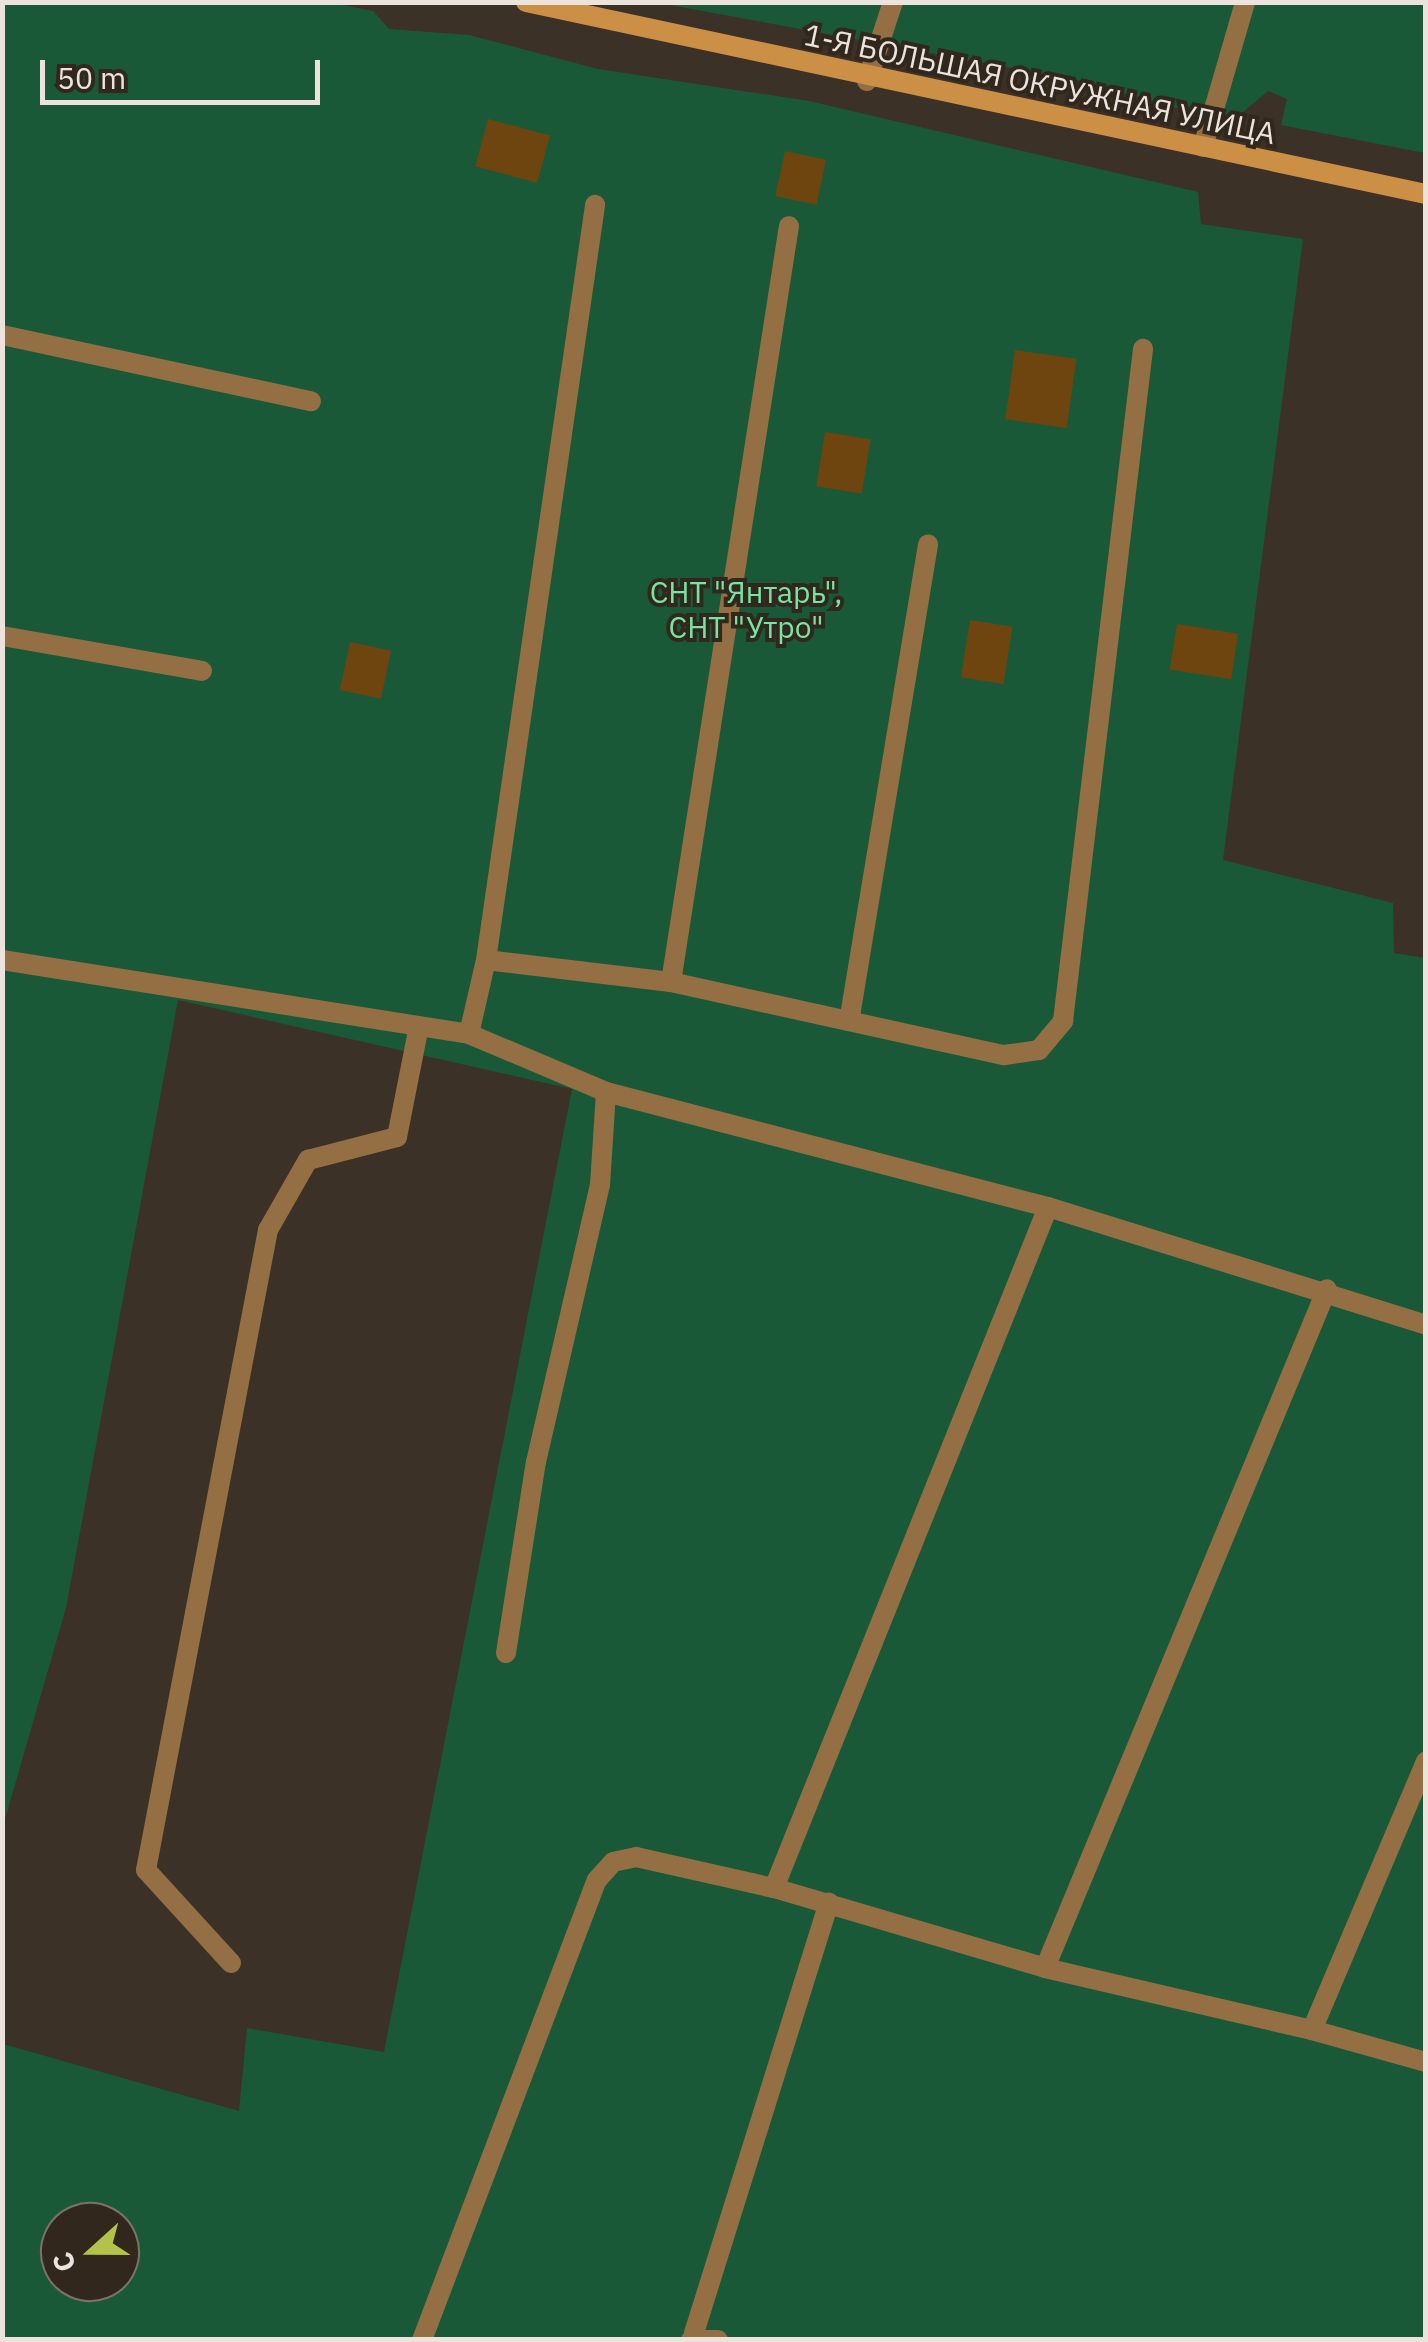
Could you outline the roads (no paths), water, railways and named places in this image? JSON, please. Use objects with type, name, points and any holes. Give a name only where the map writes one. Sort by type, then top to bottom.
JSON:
[{"type":"street","name":"1-Я БОЛЬШАЯ ОКРУЖНАЯ УЛИЦА","points":[[526,2],[868,81],[1426,194]]},
{"type":"street","points":[[868,81],[893,2]]},
{"type":"street","points":[[1204,147],[1245,2]]},
{"type":"street","points":[[470,1034],[486,960],[595,205]]},
{"type":"street","points":[[671,982],[790,226]]},
{"type":"street","points":[[2,335],[311,401]]},
{"type":"street","points":[[486,960],[671,982],[850,1016],[1004,1056],[1039,1050],[1064,1021],[1143,349]]},
{"type":"street","points":[[850,1016],[928,544]]},
{"type":"street","points":[[2,636],[202,671]]},
{"type":"street","points":[[2,960],[470,1034],[606,1092],[1048,1207],[1327,1290],[1426,1325]]},
{"type":"street","points":[[230,1962],[146,1870],[268,1230],[308,1160],[397,1137],[419,1026]]},
{"type":"street","points":[[506,1654],[536,1462],[600,1185],[606,1092]]},
{"type":"street","points":[[774,1888],[1048,1207]]},
{"type":"street","points":[[1045,1968],[1327,1290]]},
{"type":"street","points":[[1312,2030],[1426,1760]]},
{"type":"street","points":[[422,2340],[596,1880],[613,1862],[636,1857],[774,1888],[1045,1968],[1312,2030],[1426,2062]]},
{"type":"street","points":[[718,2340],[693,2336],[829,1902]]},
{"type":"park label","name":"СНТ \"Янтарь\", СНТ \"Утро\"","points":[[746,609]]}]
